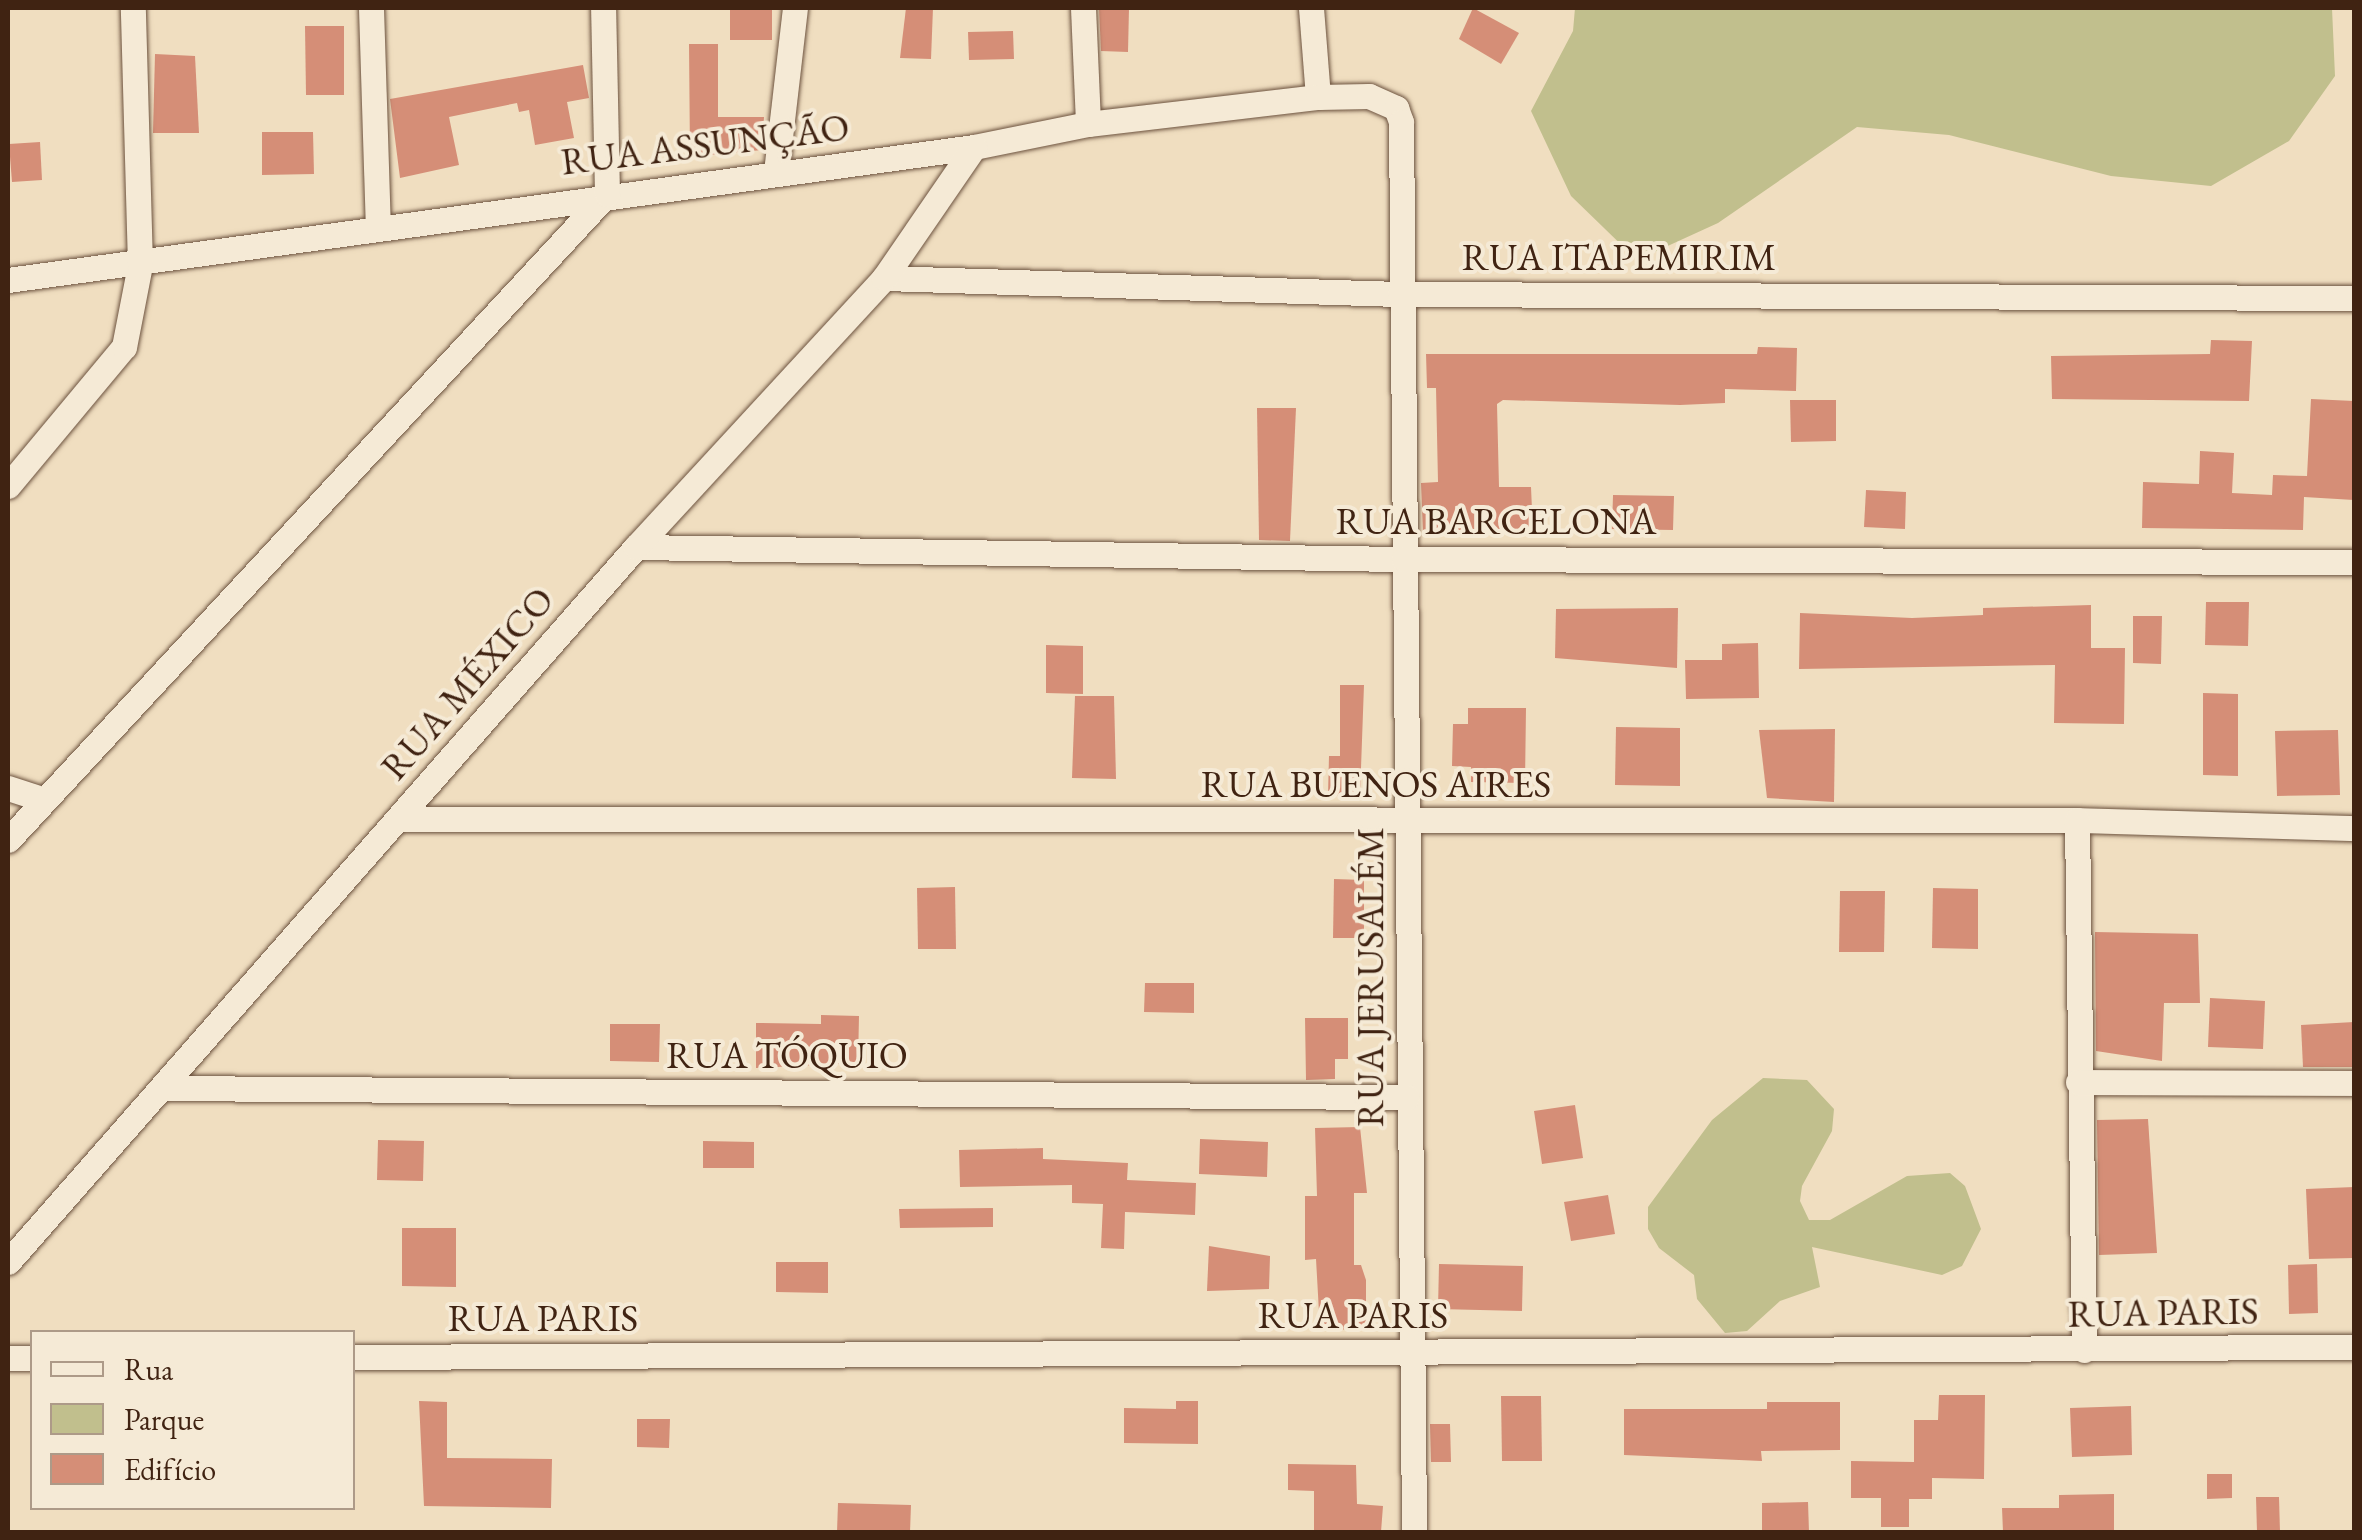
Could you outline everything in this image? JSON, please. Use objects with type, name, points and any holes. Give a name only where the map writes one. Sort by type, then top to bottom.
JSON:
[{"type":"street","points":[[8,486],[124,347],[140,265],[133,8]]},
{"type":"street","points":[[371,8],[378,228]]},
{"type":"street","points":[[8,840],[607,194],[604,8]]},
{"type":"street","points":[[776,172],[796,8]]},
{"type":"street","points":[[1083,8],[1088,124]]},
{"type":"street","points":[[1311,8],[1318,97]]},
{"type":"street","name":"RUA ASSUNÇÃO","points":[[8,280],[140,265],[607,194],[974,147],[1088,124],[1318,97],[1370,96],[1396,108],[1402,122]]},
{"type":"street","name":"RUA JERUSALÉM","points":[[1402,122],[1400,294],[1414,1532]]},
{"type":"street","name":"RUA MÉXICO","points":[[8,1262],[166,1088],[636,548],[884,278],[974,147]]},
{"type":"street","name":"RUA ITAPEMIRIM","points":[[884,278],[1400,294],[2354,298]]},
{"type":"street","name":"RUA BARCELONA","points":[[636,548],[1404,559],[2354,562]]},
{"type":"street","points":[[8,788],[44,800]]},
{"type":"street","name":"RUA BUENOS AIRES","points":[[398,819],[2078,820],[2354,828]]},
{"type":"street","points":[[2078,820],[2084,1350]]},
{"type":"street","points":[[2078,1082],[2354,1083]]},
{"type":"street","name":"RUA TÓQUIO","points":[[166,1088],[1407,1098]]},
{"type":"street","name":"RUA PARIS","points":[[355,1357],[2354,1346]]},
{"type":"green space","points":[[1575,8],[2332,8],[2335,76],[2289,141],[2211,186],[2111,176],[1949,135],[1857,127],[1718,223],[1637,260],[1571,196],[1531,111],[1573,31]]},
{"type":"green space","points":[[1763,1078],[1807,1080],[1834,1109],[1832,1131],[1802,1186],[1800,1201],[1809,1220],[1830,1220],[1907,1176],[1950,1173],[1965,1186],[1981,1229],[1962,1266],[1942,1275],[1812,1247],[1820,1287],[1780,1301],[1747,1331],[1725,1333],[1697,1299],[1694,1275],[1659,1248],[1648,1229],[1648,1207],[1712,1120]]},
{"type":"building","points":[[906,8],[933,8],[931,59],[900,58]]},
{"type":"building","points":[[1099,8],[1129,8],[1128,52],[1101,51]]},
{"type":"building","points":[[1473,8],[1519,33],[1501,64],[1459,39]]},
{"type":"building","points":[[730,9],[772,9],[772,40],[730,40]]},
{"type":"building","points":[[305,26],[344,26],[344,95],[306,95]]},
{"type":"building","points":[[1013,31],[1014,59],[969,60],[968,32]]},
{"type":"building","points":[[689,44],[718,44],[718,117],[764,117],[762,150],[690,157]]},
{"type":"building","points":[[155,54],[195,56],[199,133],[153,133]]},
{"type":"building","points":[[583,65],[589,98],[567,102],[574,138],[535,145],[529,110],[519,112],[517,103],[449,117],[459,165],[400,178],[390,99]]},
{"type":"building","points":[[262,132],[313,132],[314,174],[262,175]]},
{"type":"building","points":[[40,142],[42,180],[12,182],[9,144]]},
{"type":"building","points":[[2211,340],[2252,341],[2249,401],[2052,399],[2051,356],[2210,354]]},
{"type":"building","points":[[1758,347],[1797,348],[1796,391],[1725,389],[1725,403],[1680,405],[1503,400],[1497,404],[1499,487],[1531,487],[1533,532],[1423,532],[1421,483],[1438,482],[1436,388],[1427,388],[1426,354],[1757,354]]},
{"type":"building","points":[[2311,399],[2354,401],[2354,500],[2304,497],[2303,530],[2142,528],[2143,482],[2199,484],[2200,451],[2234,453],[2232,493],[2272,495],[2273,475],[2307,476]]},
{"type":"building","points":[[1790,400],[1836,400],[1836,441],[1791,442]]},
{"type":"building","points":[[1257,408],[1296,408],[1290,541],[1259,540]]},
{"type":"building","points":[[1866,490],[1906,492],[1905,529],[1864,527]]},
{"type":"building","points":[[1613,495],[1674,496],[1673,530],[1612,529]]},
{"type":"building","points":[[2206,602],[2249,602],[2248,646],[2205,645]]},
{"type":"building","points":[[2091,605],[2091,648],[2125,648],[2124,724],[2054,723],[2055,665],[1799,669],[1800,613],[1912,618],[1983,615],[1983,608]]},
{"type":"building","points":[[1678,608],[1677,668],[1555,658],[1556,609]]},
{"type":"building","points":[[2133,616],[2162,616],[2161,664],[2133,663]]},
{"type":"building","points":[[1758,643],[1759,698],[1686,699],[1685,660],[1722,660],[1722,644]]},
{"type":"building","points":[[1046,645],[1083,646],[1083,694],[1046,693]]},
{"type":"building","points":[[1340,685],[1364,685],[1360,796],[1328,795],[1329,756],[1340,756]]},
{"type":"building","points":[[2203,693],[2238,694],[2238,776],[2203,775]]},
{"type":"building","points":[[1075,696],[1114,696],[1116,779],[1072,778]]},
{"type":"building","points":[[1468,708],[1526,708],[1525,783],[1471,782],[1471,767],[1452,766],[1453,724],[1468,724]]},
{"type":"building","points":[[1616,727],[1680,728],[1680,786],[1615,785]]},
{"type":"building","points":[[1835,729],[1834,802],[1767,798],[1759,730]]},
{"type":"building","points":[[2338,730],[2340,795],[2277,796],[2275,731]]},
{"type":"building","points":[[1334,879],[1364,880],[1364,938],[1333,938]]},
{"type":"building","points":[[955,887],[956,949],[918,949],[917,888]]},
{"type":"building","points":[[1933,888],[1978,889],[1978,949],[1932,948]]},
{"type":"building","points":[[1840,891],[1885,891],[1884,952],[1839,952]]},
{"type":"building","points":[[2095,932],[2198,934],[2200,1003],[2164,1003],[2162,1061],[2096,1051]]},
{"type":"building","points":[[1145,983],[1194,983],[1194,1013],[1144,1012]]},
{"type":"building","points":[[2210,998],[2265,1001],[2263,1049],[2208,1047]]},
{"type":"building","points":[[821,1015],[859,1016],[858,1063],[756,1068],[756,1023],[821,1024]]},
{"type":"building","points":[[1305,1018],[1348,1018],[1348,1059],[1335,1059],[1335,1079],[1306,1080]]},
{"type":"building","points":[[2354,1022],[2354,1067],[2303,1067],[2301,1025]]},
{"type":"building","points":[[610,1024],[660,1024],[659,1062],[610,1061]]},
{"type":"building","points":[[1575,1105],[1583,1158],[1542,1164],[1534,1111]]},
{"type":"building","points":[[2148,1119],[2157,1253],[2099,1255],[2097,1120]]},
{"type":"building","points":[[1360,1127],[1367,1193],[1354,1193],[1354,1265],[1361,1265],[1366,1280],[1366,1329],[1320,1330],[1316,1259],[1305,1260],[1305,1196],[1317,1196],[1315,1128]]},
{"type":"building","points":[[1200,1139],[1268,1142],[1267,1177],[1199,1174]]},
{"type":"building","points":[[378,1140],[424,1141],[423,1181],[377,1180]]},
{"type":"building","points":[[703,1141],[754,1142],[754,1168],[703,1168]]},
{"type":"building","points":[[1043,1148],[1043,1159],[1128,1163],[1127,1180],[1196,1183],[1195,1215],[1125,1212],[1124,1249],[1101,1248],[1103,1204],[1072,1203],[1072,1185],[960,1187],[959,1150]]},
{"type":"building","points":[[2354,1187],[2354,1258],[2309,1259],[2306,1189]]},
{"type":"building","points":[[1608,1195],[1615,1234],[1571,1241],[1564,1202]]},
{"type":"building","points":[[993,1208],[993,1227],[900,1228],[899,1209]]},
{"type":"building","points":[[402,1228],[456,1228],[456,1287],[402,1286]]},
{"type":"building","points":[[1209,1246],[1270,1256],[1269,1289],[1207,1291]]},
{"type":"building","points":[[776,1262],[828,1262],[828,1293],[776,1292]]},
{"type":"building","points":[[1439,1264],[1523,1266],[1522,1311],[1438,1309]]},
{"type":"building","points":[[2317,1264],[2318,1313],[2289,1314],[2288,1265]]},
{"type":"building","points":[[1939,1395],[1985,1395],[1984,1479],[1932,1478],[1932,1499],[1909,1499],[1909,1527],[1881,1527],[1881,1498],[1851,1498],[1851,1461],[1914,1462],[1914,1420],[1938,1420]]},
{"type":"building","points":[[1501,1396],[1541,1396],[1542,1461],[1502,1461]]},
{"type":"building","points":[[419,1401],[447,1402],[447,1458],[552,1459],[551,1508],[424,1506]]},
{"type":"building","points":[[1176,1401],[1198,1401],[1198,1444],[1124,1443],[1124,1408],[1176,1409]]},
{"type":"building","points":[[1767,1402],[1840,1402],[1840,1450],[1761,1451],[1762,1461],[1624,1455],[1624,1409],[1767,1409]]},
{"type":"building","points":[[2131,1406],[2132,1455],[2072,1457],[2070,1408]]},
{"type":"building","points":[[637,1419],[670,1419],[669,1448],[637,1447]]},
{"type":"building","points":[[1430,1424],[1450,1424],[1451,1462],[1431,1462]]},
{"type":"building","points":[[1288,1464],[1356,1465],[1357,1504],[1383,1506],[1381,1532],[1314,1532],[1314,1491],[1288,1490]]},
{"type":"building","points":[[2207,1474],[2232,1474],[2232,1498],[2207,1499]]},
{"type":"building","points":[[2114,1494],[2114,1532],[2003,1532],[2002,1508],[2059,1508],[2059,1495]]},
{"type":"building","points":[[2256,1497],[2279,1497],[2280,1532],[2257,1532]]},
{"type":"building","points":[[1808,1502],[1809,1532],[1762,1532],[1762,1503]]},
{"type":"building","points":[[838,1503],[911,1505],[910,1532],[837,1532]]}]
